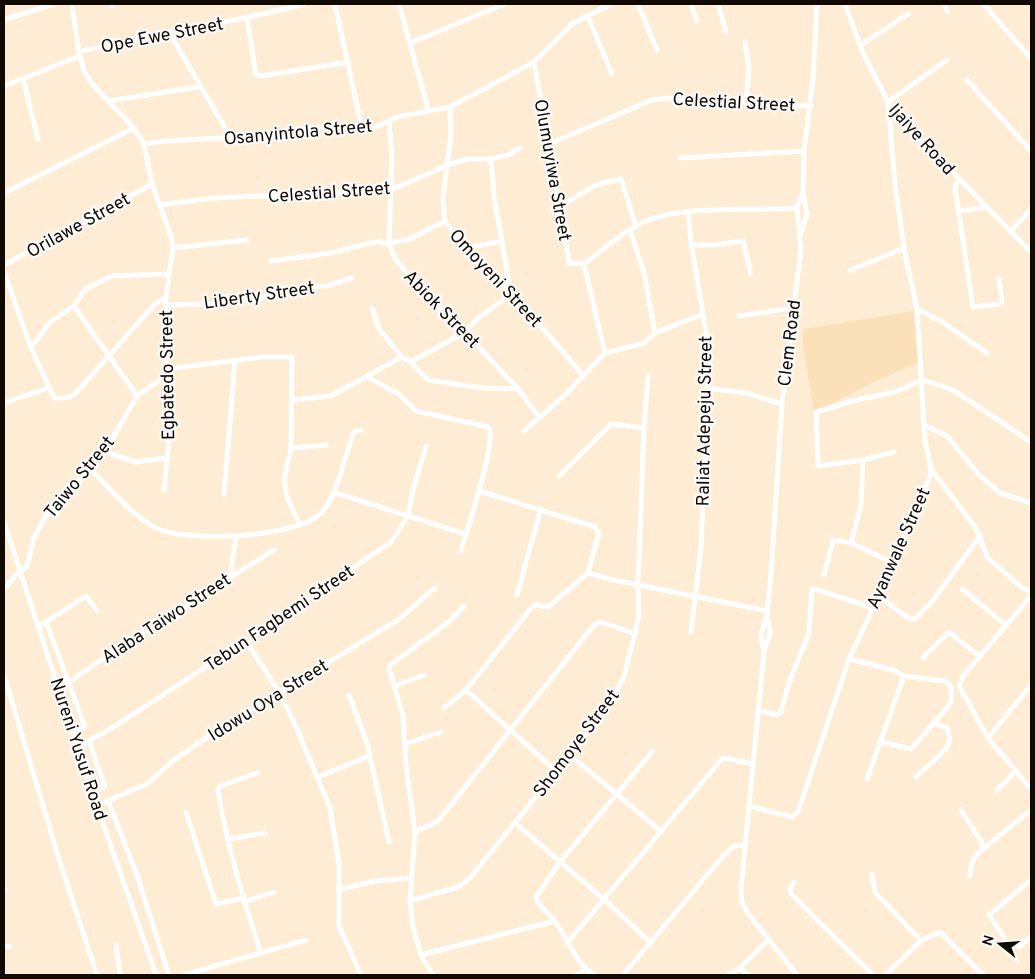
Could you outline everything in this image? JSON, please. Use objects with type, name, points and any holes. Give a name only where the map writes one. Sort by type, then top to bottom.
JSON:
[{"type":"street","points":[[4,20],[53,4]]},
{"type":"street","points":[[72,4],[79,54],[89,80],[134,128],[144,144]]},
{"type":"street","name":"Ope Ewe Street","points":[[4,86],[79,54],[125,40],[170,34],[304,4]]},
{"type":"street","points":[[335,4],[362,129]]},
{"type":"street","points":[[399,4],[428,112]]},
{"type":"street","points":[[410,43],[505,4]]},
{"type":"street","name":"Osanyintola Street","points":[[144,144],[265,136],[314,128],[362,129],[376,127],[397,118],[450,108],[534,62],[572,24],[611,4]]},
{"type":"street","points":[[638,4],[657,50]]},
{"type":"street","points":[[691,4],[697,21]]},
{"type":"street","points":[[718,4],[726,32]]},
{"type":"street","name":"Clem Road","points":[[758,710],[764,652],[770,633],[767,613],[779,472],[782,404],[801,250],[797,208],[803,193],[804,151],[810,105],[818,4]]},
{"type":"street","name":"Ijaiye Road","points":[[845,4],[861,45],[888,102],[1031,252]]},
{"type":"street","points":[[944,4],[948,12]]},
{"type":"street","points":[[983,4],[1031,58]]},
{"type":"street","points":[[861,45],[908,14]]},
{"type":"street","points":[[588,16],[612,74]]},
{"type":"street","points":[[247,17],[256,74],[260,76],[296,72],[349,62]]},
{"type":"street","points":[[170,34],[199,87],[231,138]]},
{"type":"street","points":[[745,42],[749,69],[746,101]]},
{"type":"street","points":[[888,102],[947,60]]},
{"type":"street","name":"Olumuyiwa Street","points":[[534,62],[569,263],[584,264]]},
{"type":"street","points":[[22,79],[38,139]]},
{"type":"street","points":[[967,80],[1031,151]]},
{"type":"street","points":[[109,101],[199,87]]},
{"type":"street","name":"Celestial Street","points":[[547,145],[652,100],[680,97],[746,101],[776,108],[810,105]]},
{"type":"street","name":"Ayanwale Street","points":[[749,806],[792,817],[798,812],[849,659],[925,491],[931,469],[926,450],[917,309],[904,248],[895,184],[888,102]]},
{"type":"street","name":"Omoyeni Street","points":[[450,108],[448,165],[443,199],[445,221],[466,248],[511,294],[583,375]]},
{"type":"street","points":[[389,243],[392,156],[390,122]]},
{"type":"street","points":[[4,193],[134,128]]},
{"type":"street","name":"Egbatedo Street","points":[[144,144],[152,184],[169,227],[173,248],[165,305],[164,342],[171,420],[164,490]]},
{"type":"street","name":"Celestial Street","points":[[160,205],[214,198],[391,190],[448,165],[467,160],[491,160],[508,155],[520,148]]},
{"type":"street","points":[[680,158],[804,151]]},
{"type":"street","points":[[409,361],[464,333],[477,320],[511,294],[494,196],[491,160]]},
{"type":"street","points":[[959,178],[955,187],[960,211],[972,307],[1000,304],[1002,302],[999,278]]},
{"type":"street","points":[[559,207],[596,185],[621,179],[636,226]]},
{"type":"street","name":"Orilawe Street","points":[[4,265],[152,184]]},
{"type":"street","points":[[800,240],[807,214],[803,193]]},
{"type":"street","points":[[960,211],[987,207]]},
{"type":"street","points":[[606,353],[584,264],[636,226],[688,211],[797,208]]},
{"type":"street","points":[[1011,232],[1031,209]]},
{"type":"street","name":"Raliat Adepeju Street","points":[[688,211],[691,245],[709,350],[701,548],[691,632]]},
{"type":"street","points":[[271,260],[330,253],[379,241],[384,244],[410,239],[445,221]]},
{"type":"street","points":[[630,230],[644,272],[655,333]]},
{"type":"street","points":[[173,248],[247,240]]},
{"type":"street","points":[[466,248],[502,241]]},
{"type":"street","points":[[691,245],[715,245],[743,241],[751,274]]},
{"type":"street","name":"Abiok Street","points":[[389,243],[406,274],[518,389],[540,418]]},
{"type":"street","points":[[849,271],[904,248]]},
{"type":"street","points":[[4,271],[32,348],[48,388],[55,399],[69,397],[155,304],[166,297]]},
{"type":"street","points":[[32,348],[50,322],[74,306],[84,289],[112,276],[169,274]]},
{"type":"street","name":"Liberty Street","points":[[165,305],[209,304],[268,297],[286,294],[300,287],[327,286],[352,278]]},
{"type":"street","points":[[74,306],[137,396]]},
{"type":"street","points":[[372,308],[379,329],[402,357],[409,361],[428,380],[483,388],[518,389]]},
{"type":"street","points":[[739,316],[793,308]]},
{"type":"street","points":[[917,309],[941,322],[987,353]]},
{"type":"street","points":[[524,431],[540,418],[606,353],[644,343],[655,333],[703,314]]},
{"type":"street","points":[[168,371],[235,361],[292,357],[291,448],[284,480],[287,497],[299,523]]},
{"type":"street","points":[[292,400],[331,396],[402,357]]},
{"type":"street","points":[[224,495],[235,361]]},
{"type":"street","name":"Taiwo Street","points":[[4,589],[27,566],[34,538],[44,519],[105,452],[137,396],[168,371]]},
{"type":"street","name":"Shomoye Street","points":[[410,901],[463,884],[570,755],[618,690],[631,656],[639,616],[638,585],[644,428],[648,376]]},
{"type":"street","points":[[367,377],[399,394],[416,411],[490,427],[491,439],[479,491],[461,551]]},
{"type":"street","points":[[894,452],[863,460],[818,466],[816,412],[856,400],[895,392],[922,380],[953,390],[1031,442]]},
{"type":"street","points":[[4,403],[48,388]]},
{"type":"street","points":[[707,388],[746,393],[782,404]]},
{"type":"street","points":[[559,476],[611,424],[644,428]]},
{"type":"street","points":[[924,425],[947,436],[979,475],[1000,493],[1031,503]]},
{"type":"street","points":[[90,469],[130,510],[158,528],[192,536],[236,536],[261,533],[299,523],[322,512],[333,492],[354,432],[361,430]]},
{"type":"street","points":[[291,448],[326,445]]},
{"type":"street","name":"Tebun Fagbemi Street","points":[[78,746],[89,741],[246,641],[378,552],[397,535],[408,516],[412,494],[426,446]]},
{"type":"street","points":[[105,452],[136,462],[167,458]]},
{"type":"street","points":[[850,543],[861,505],[863,460]]},
{"type":"street","points":[[931,469],[980,536],[987,557],[1021,587],[1031,592]]},
{"type":"street","points":[[444,708],[466,690],[532,607],[538,605],[548,607],[588,573],[596,545],[597,529],[541,509],[479,491]]},
{"type":"street","points":[[333,492],[466,534]]},
{"type":"street","points":[[517,595],[541,509]]},
{"type":"street","name":"Nureni Yusuf Road","points":[[4,522],[97,806],[156,975]]},
{"type":"street","points":[[230,577],[236,536]]},
{"type":"street","points":[[878,596],[910,618],[915,619],[931,603],[980,536]]},
{"type":"street","points":[[824,575],[833,540],[850,543],[893,563]]},
{"type":"street","name":"Alaba Taiwo Street","points":[[58,686],[69,682],[274,550]]},
{"type":"street","points":[[588,573],[638,585],[696,595],[767,613]]},
{"type":"street","name":"Idowu Oya Street","points":[[97,806],[148,783],[174,760],[279,692],[398,620],[435,588]]},
{"type":"street","points":[[797,975],[742,903],[744,845],[758,710],[777,715],[781,712],[789,682],[809,632],[812,588],[872,608]]},
{"type":"street","points":[[962,588],[1007,626]]},
{"type":"street","points":[[38,627],[86,596],[97,610]]},
{"type":"street","points":[[1031,596],[962,676],[959,686],[988,738],[1031,789]]},
{"type":"street","points":[[432,975],[421,955],[415,935],[410,901],[415,832],[403,715],[390,665],[446,625],[464,606]]},
{"type":"street","points":[[46,621],[85,727],[74,733]]},
{"type":"street","points":[[415,832],[438,821],[598,622],[636,634]]},
{"type":"street","points":[[923,658],[949,632],[979,656]]},
{"type":"street","points":[[246,641],[279,692],[318,777],[331,814],[339,864],[340,933],[361,975]]},
{"type":"street","points":[[849,659],[893,670],[904,676],[944,681],[951,686],[951,700],[935,723],[911,748],[880,742]]},
{"type":"street","points":[[4,675],[59,859],[97,975]]},
{"type":"street","points":[[395,686],[424,675]]},
{"type":"street","points":[[867,778],[904,676]]},
{"type":"street","points":[[988,738],[1031,685]]},
{"type":"street","points":[[466,690],[556,771]]},
{"type":"street","points":[[348,695],[369,756],[389,842]]},
{"type":"street","points":[[916,777],[946,749],[950,740],[947,728],[935,723]]},
{"type":"street","points":[[405,744],[441,732]]},
{"type":"street","points":[[89,741],[105,786],[93,792]]},
{"type":"street","points":[[594,975],[586,970],[567,943],[555,921],[538,903],[536,897],[560,862],[618,795],[652,752]]},
{"type":"street","points":[[570,755],[662,832]]},
{"type":"street","points":[[318,777],[369,756]]},
{"type":"street","points":[[567,943],[723,759],[752,764]]},
{"type":"street","points":[[997,790],[1016,771]]},
{"type":"street","points":[[258,773],[220,786],[218,790],[228,839],[244,900],[262,953]]},
{"type":"street","points":[[108,801],[137,876],[168,975]]},
{"type":"street","points":[[962,810],[981,841],[983,848]]},
{"type":"street","points":[[186,812],[216,904],[244,900],[274,892]]},
{"type":"street","points":[[970,876],[972,861],[983,848],[1031,813]]},
{"type":"street","points":[[515,823],[605,900],[651,943]]},
{"type":"street","points":[[228,839],[265,834]]},
{"type":"street","points":[[623,975],[724,855],[734,846],[744,845]]},
{"type":"street","points":[[872,874],[875,892],[922,941]]},
{"type":"street","points":[[340,889],[376,881],[411,878]]},
{"type":"street","points":[[1004,937],[989,915],[1031,880]]},
{"type":"street","points":[[794,883],[790,890],[791,894],[873,975]]},
{"type":"street","points":[[421,955],[555,921]]},
{"type":"street","points":[[884,975],[922,941],[940,932],[979,974]]},
{"type":"street","points":[[1019,946],[1031,936]]},
{"type":"street","points":[[728,975],[740,968],[769,939]]},
{"type":"street","points":[[184,975],[306,940]]},
{"type":"street","points":[[116,945],[120,975]]},
{"type":"street","points":[[740,968],[748,975]]},
{"type":"street","points":[[575,975],[586,970]]},
{"type":"shaded area","points":[[913,311],[920,362],[874,382],[814,413],[803,346],[803,329]]}]
